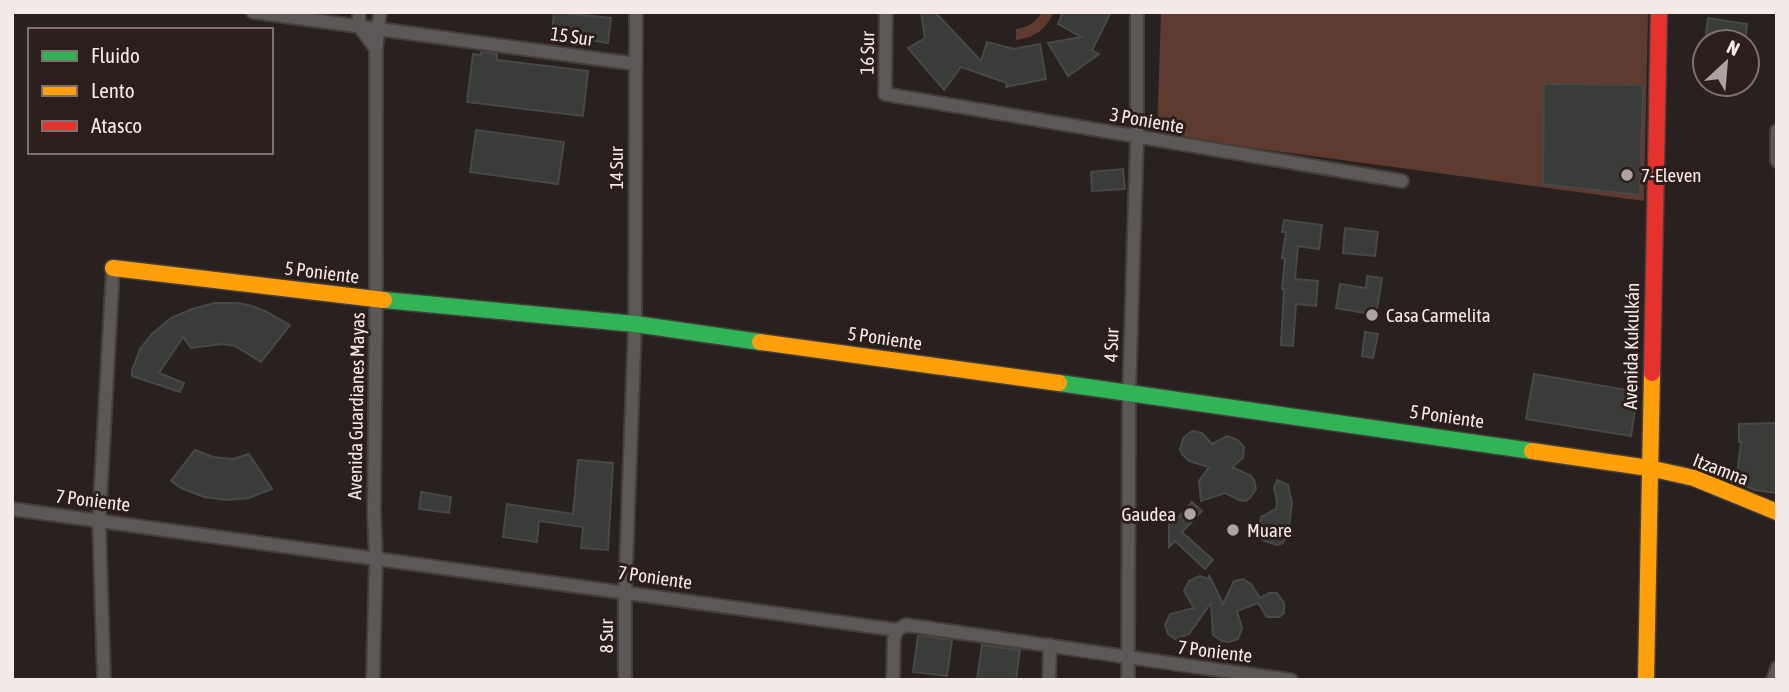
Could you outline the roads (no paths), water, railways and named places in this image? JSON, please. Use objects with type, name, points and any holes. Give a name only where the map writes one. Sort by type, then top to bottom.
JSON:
[{"type":"street","name":"15 Sur","points":[[253,12],[636,64]]},
{"type":"street","points":[[359,12],[359,26],[376,49]]},
{"type":"street","name":"Avenida Guardianes Mayas","points":[[373,680],[376,557],[376,49],[380,12]]},
{"type":"street","name":"14 Sur","points":[[625,593],[635,324],[636,12]]},
{"type":"street","name":"16 Sur","points":[[886,93],[887,12]]},
{"type":"street","name":"4 Sur","points":[[1128,680],[1129,394],[1138,12]]},
{"type":"street","name":"Avenida Kukulkán","points":[[1646,680],[1659,12]]},
{"type":"street","name":"3 Poniente","points":[[886,93],[1137,138],[1402,181]]},
{"type":"street","points":[[1777,131],[1777,161]]},
{"type":"street","points":[[103,680],[99,520],[113,268]]},
{"type":"street","name":"5 Poniente","points":[[113,268],[376,299],[635,324],[1649,468]]},
{"type":"street","name":"Itzamna","points":[[1649,468],[1694,478],[1777,512]]},
{"type":"street","name":"7 Poniente","points":[[12,509],[897,630],[906,625],[1129,659],[1292,680]]},
{"type":"street","name":"8 Sur","points":[[625,593],[625,680]]},
{"type":"street","points":[[893,680],[894,639],[897,630]]},
{"type":"street","points":[[1049,680],[1050,645]]},
{"type":"street","points":[[1773,680],[1777,668]]},
{"type":"place","name":"7-Eleven","points":[[1627,175]]},
{"type":"place","name":"Casa Carmelita","points":[[1372,315]]},
{"type":"place","name":"Gaudea","points":[[1190,514]]},
{"type":"place","name":"Muare","points":[[1233,530]]}]
